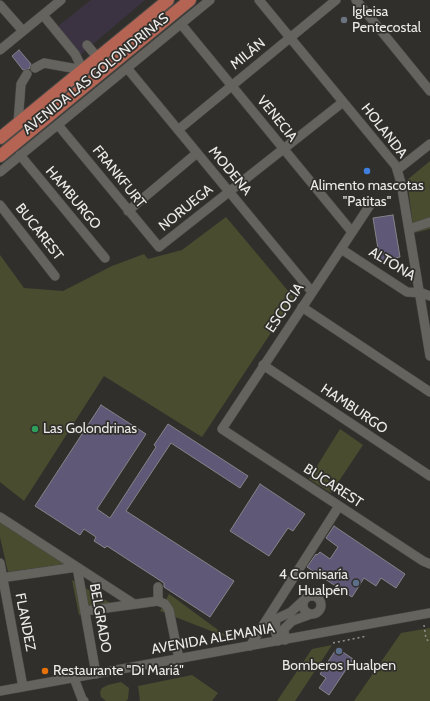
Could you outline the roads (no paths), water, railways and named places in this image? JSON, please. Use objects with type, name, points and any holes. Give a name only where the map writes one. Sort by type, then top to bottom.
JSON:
[{"type":"main road","name":"AVENIDA LAS GOLONDRINAS","points":[[0,138],[168,0]]},
{"type":"main road","name":"AVENIDA LAS GOLONDRINAS","points":[[0,156],[186,2]]},
{"type":"street","points":[[0,50],[61,0]]},
{"type":"street","name":"AVENIDA LAS GOLONDRINAS","points":[[0,172],[210,0]]},
{"type":"street","name":"HOLANDA","points":[[259,0],[398,170],[430,356]]},
{"type":"street","name":"MILÁN","points":[[178,130],[336,0]]},
{"type":"street","points":[[356,0],[430,91]]},
{"type":"street","points":[[0,5],[23,31]]},
{"type":"street","points":[[43,15],[75,54],[83,70]]},
{"type":"street","name":"VENECIA","points":[[181,24],[352,232]]},
{"type":"street","points":[[87,45],[98,58]]},
{"type":"street","points":[[35,68],[44,63],[83,70]]},
{"type":"street","name":"MODENA","points":[[127,68],[312,292]]},
{"type":"street","points":[[18,123],[21,84],[27,74]]},
{"type":"street","name":"NORUEGA","points":[[159,247],[343,102]]},
{"type":"street","name":"FRANKFURT","points":[[58,125],[159,247]]},
{"type":"street","points":[[398,170],[430,144]]},
{"type":"street","points":[[128,211],[197,153]]},
{"type":"street","name":"HAMBURGO","points":[[20,155],[105,258]]},
{"type":"street","name":"ESCOCIA","points":[[222,429],[372,202]]},
{"type":"street","name":"BUCAREST","points":[[0,205],[55,276]]},
{"type":"street","points":[[409,229],[430,222]]},
{"type":"street","name":"ALTONA","points":[[341,249],[404,291],[409,293],[419,292],[430,296]]},
{"type":"street","points":[[302,307],[430,392]]},
{"type":"street","name":"HAMBURGO","points":[[263,365],[430,476]]},
{"type":"street","name":"BUCAREST","points":[[222,429],[423,561],[430,564]]},
{"type":"street","points":[[250,646],[339,506]]},
{"type":"street","name":"BELGRADO","points":[[0,517],[134,604]]},
{"type":"street","name":"FLANDEZ","points":[[0,563],[1,578],[23,687]]},
{"type":"street","points":[[1,578],[77,567]]},
{"type":"street","name":"BELGRADO","points":[[77,567],[96,674]]},
{"type":"street","points":[[158,587],[158,601]]},
{"type":"street","points":[[313,596],[320,602],[319,610],[292,621],[284,629],[281,640],[274,630],[276,619],[291,612],[306,598],[313,596]]},
{"type":"street","points":[[306,598],[304,608],[311,614]]},
{"type":"street","points":[[85,611],[158,601],[165,604],[169,610],[179,659]]},
{"type":"street","name":"AVENIDA ALEMANIA","points":[[0,691],[430,613]]},
{"type":"street","points":[[74,678],[82,700]]},
{"type":"place","name":"Igleisa Pentecostal","points":[[344,20]]},
{"type":"place","name":"Alimento mascotas \"Patitas\"","points":[[367,171]]},
{"type":"place","name":"Las Golondrinas","points":[[35,429]]},
{"type":"place","name":"4 Comisaría Hualpén","points":[[356,583]]},
{"type":"place","name":"Bomberos Hualpen","points":[[339,651]]},
{"type":"place","name":"Restaurante \"Di Mariá\"","points":[[45,671]]}]
